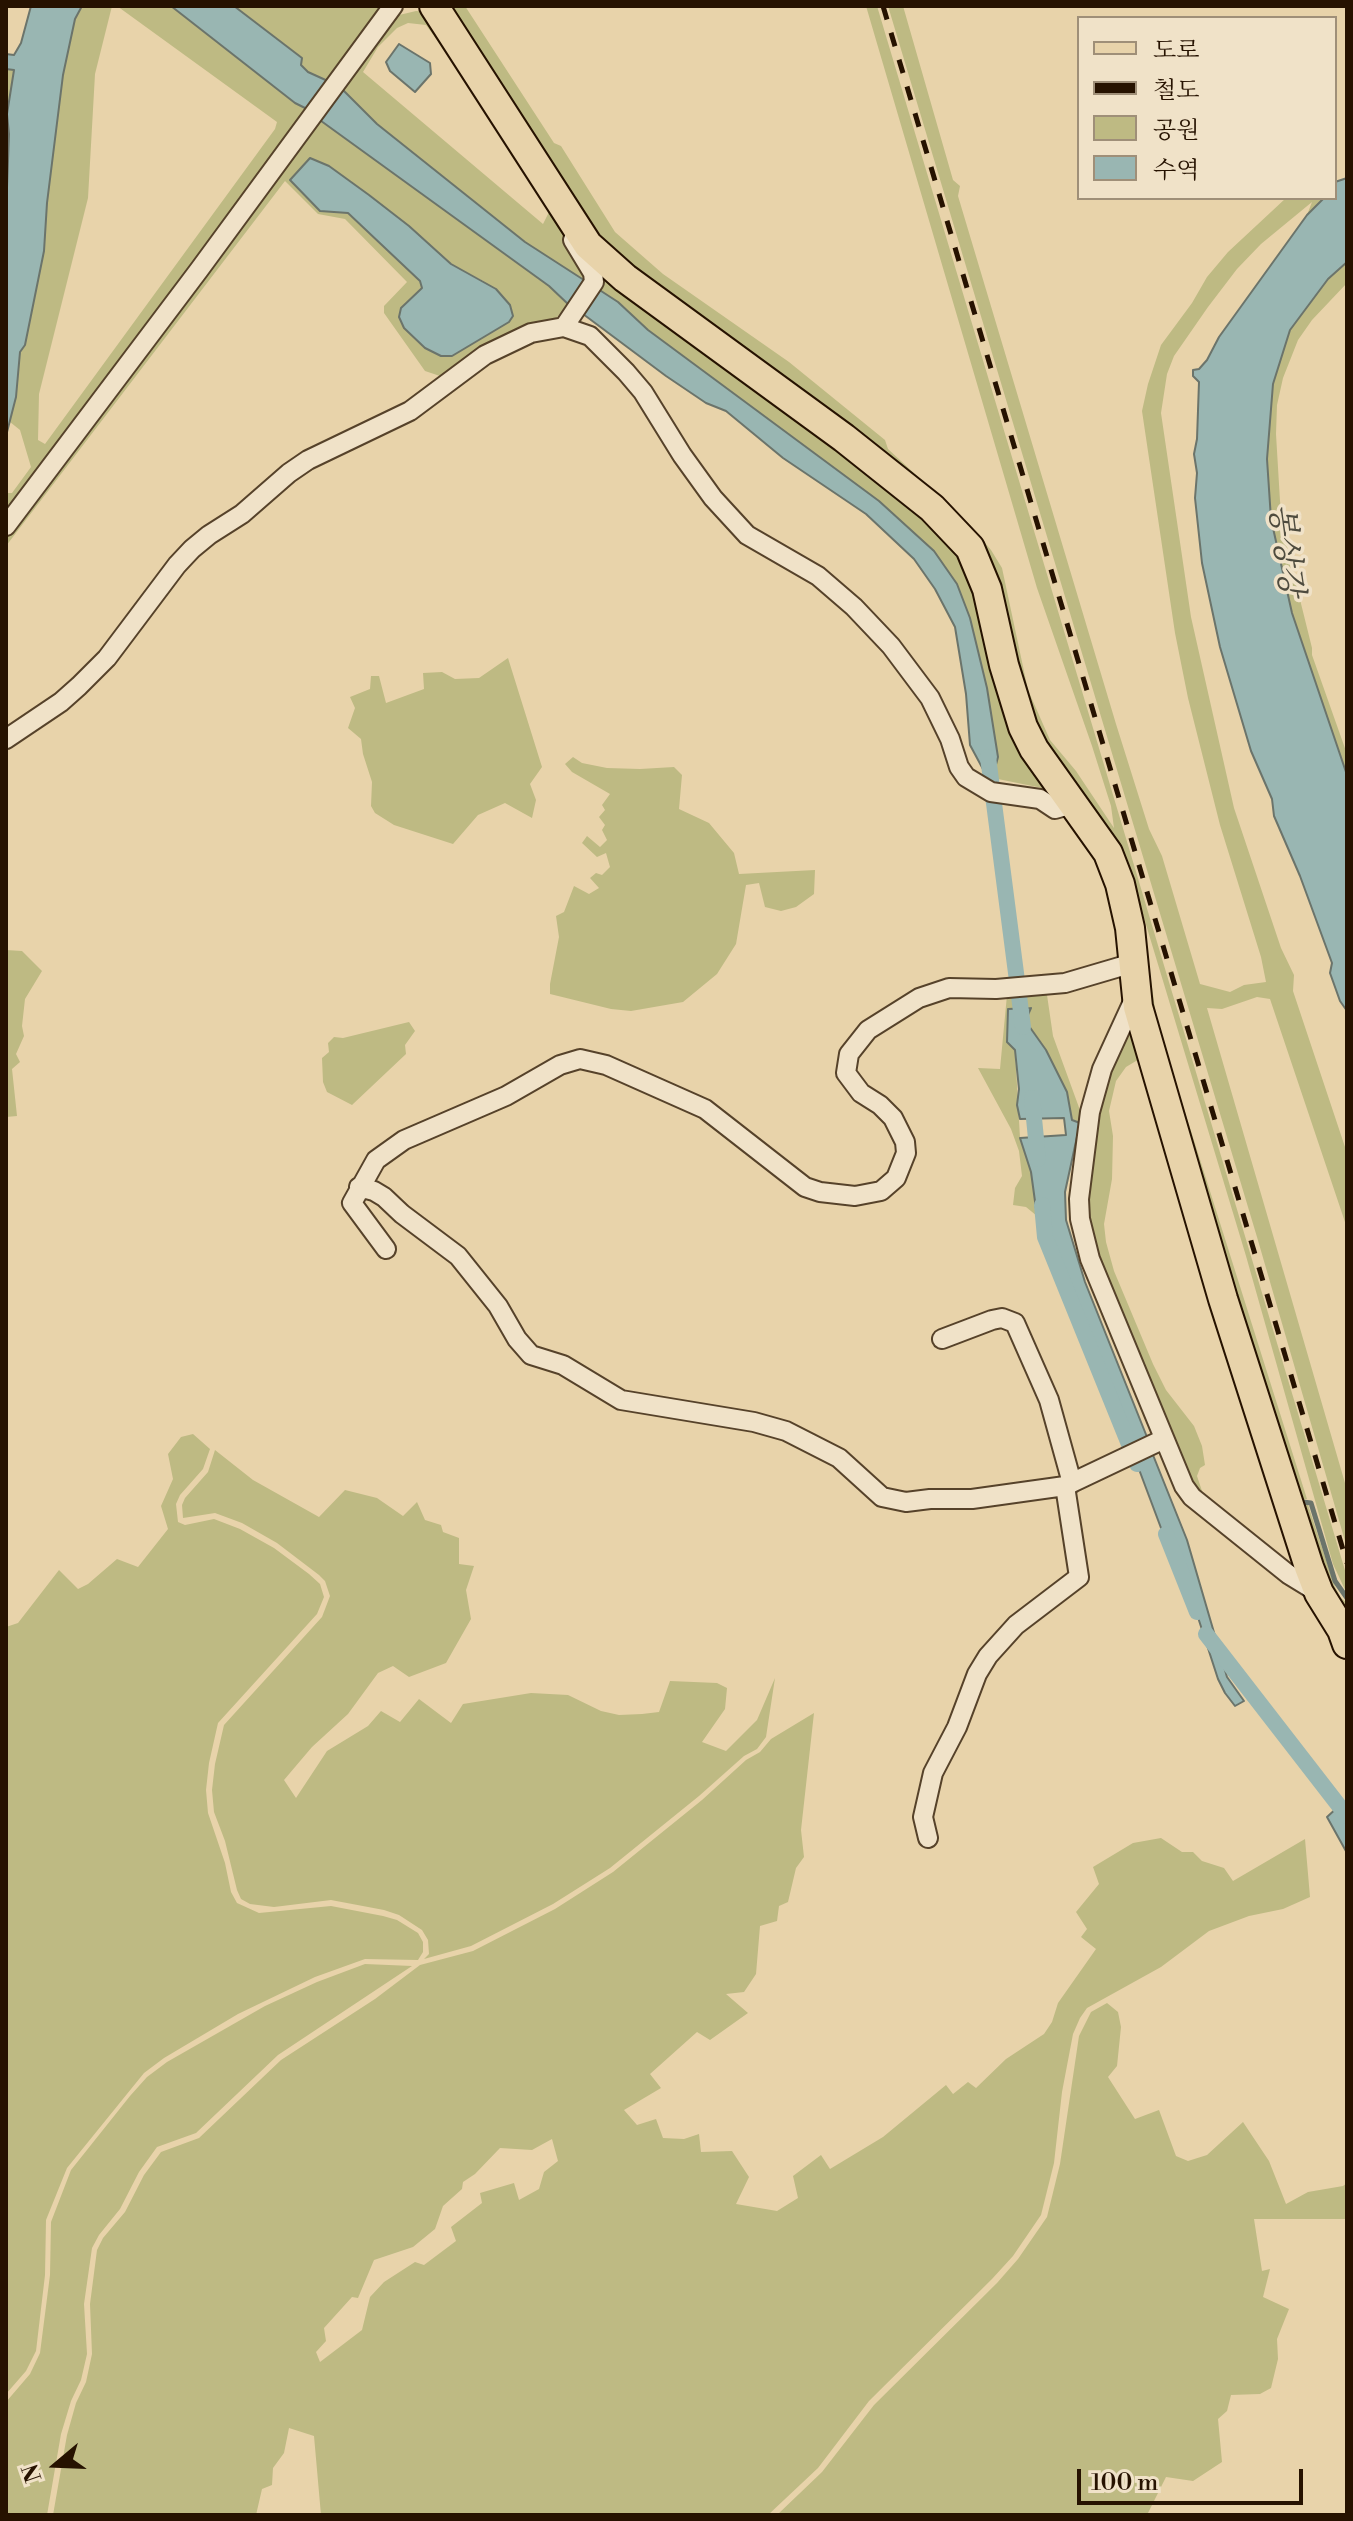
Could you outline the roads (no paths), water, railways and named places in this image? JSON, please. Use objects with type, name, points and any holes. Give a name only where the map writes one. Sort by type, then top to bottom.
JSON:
[{"type":"main road","points":[[434,6],[588,245],[625,278],[844,438],[954,529],[970,548],[987,589],[1004,665],[1023,727],[1034,749],[1108,853],[1120,884],[1130,928],[1136,995],[1223,1299],[1319,1593],[1347,1644]]},
{"type":"street","points":[[6,526],[393,6]]},
{"type":"street","points":[[557,200],[563,224],[593,273],[594,282],[564,327]]},
{"type":"street","points":[[6,739],[79,686],[107,658],[192,549],[242,514],[289,473],[308,460],[410,411],[485,355],[531,333],[564,327],[590,336],[626,372],[643,392],[713,498],[747,535],[818,576],[854,607],[898,653],[930,698],[966,777],[991,792],[1040,799],[1055,809],[1073,804]]},
{"type":"street","points":[[386,1249],[352,1203],[376,1160],[404,1140],[506,1096],[560,1065],[580,1059],[606,1065],[705,1109],[805,1187],[836,1195],[870,1194],[887,1187],[896,1178],[906,1153],[905,1142],[893,1118],[861,1093],[846,1073],[849,1054],[868,1030],[919,998],[949,988],[996,989],[1065,983],[1133,963]]},
{"type":"street","points":[[1136,995],[1096,1084],[1079,1186],[1080,1219],[1090,1259],[1159,1442],[1192,1497],[1288,1574],[1319,1593]]},
{"type":"street","points":[[359,1187],[384,1197],[458,1256],[498,1306],[517,1339],[531,1355],[563,1365],[621,1400],[754,1422],[786,1431],[839,1458],[882,1497],[906,1502],[1001,1497],[1068,1484],[1159,1442]]},
{"type":"street","points":[[928,1838],[923,1817],[933,1773],[957,1727],[977,1674],[988,1656],[1016,1625],[1079,1577],[1081,1572],[1068,1484],[1049,1400],[1015,1323],[1002,1318],[992,1320],[942,1339]]},
{"type":"water","points":[[31,6],[82,6],[75,19],[63,75],[44,251],[25,345],[20,352],[16,397],[6,436],[7,114],[14,70],[6,69],[6,54],[14,55],[21,43]]},
{"type":"water","points":[[171,6],[234,6],[302,58],[301,65],[308,72],[330,82],[309,110],[295,103]]},
{"type":"water","points":[[399,44],[430,63],[431,74],[415,92],[390,71],[386,62]]},
{"type":"water","points":[[340,87],[377,124],[525,242],[587,282],[569,305],[549,286],[317,118]]},
{"type":"water","points":[[310,158],[329,166],[369,195],[451,264],[496,289],[510,305],[513,316],[509,322],[452,356],[441,356],[425,348],[404,328],[399,317],[401,308],[422,288],[420,281],[348,213],[320,211],[290,180]]},
{"type":"water","points":[[1347,178],[1347,262],[1328,279],[1290,330],[1273,384],[1267,459],[1271,519],[1292,613],[1347,775],[1347,1011],[1340,1001],[1330,973],[1332,963],[1274,816],[1272,799],[1251,751],[1220,647],[1202,563],[1195,498],[1197,473],[1194,454],[1199,382],[1193,376],[1193,370],[1199,369],[1207,360],[1219,337],[1307,215],[1322,200],[1337,200],[1337,181]]},
{"type":"water","points":[[598,289],[618,302],[648,330],[879,501],[934,551],[957,584],[970,618],[987,688],[998,757],[993,776],[988,777],[970,745],[966,694],[955,627],[935,589],[914,559],[866,514],[783,458],[726,411],[706,403],[666,376],[579,311]]},
{"type":"water","points":[[1031,1008],[1027,1017],[1029,1026],[1046,1050],[1067,1092],[1072,1120],[1080,1123],[1065,1192],[1066,1220],[1085,1282],[1149,1442],[1132,1448],[1089,1334],[1050,1244],[1043,1219],[1037,1216],[1031,1172],[1020,1138],[1066,1135],[1064,1118],[1020,1119],[1015,1050],[1007,1042],[1008,1009]]},
{"type":"water","points":[[1151,1450],[1187,1540],[1227,1677],[1244,1701],[1235,1706],[1218,1679],[1181,1565],[1161,1528],[1137,1464],[1133,1463]]},
{"type":"water","points":[[1339,1806],[1347,1812],[1347,1853],[1327,1817]]},
{"type":"waterway","points":[[988,757],[1023,1027]]},
{"type":"waterway","points":[[1032,1098],[1038,1159]]},
{"type":"waterway","points":[[1042,1205],[1045,1237],[1137,1464]]},
{"type":"waterway","points":[[1303,1502],[1311,1503],[1335,1581],[1347,1598]]},
{"type":"waterway","points":[[1166,1534],[1197,1612]]},
{"type":"waterway","points":[[1206,1634],[1347,1816]]},
{"type":"railway","points":[[883,6],[1347,1563]]},
{"type":"water label","name":"봉상강","points":[[1284,550]]}]
